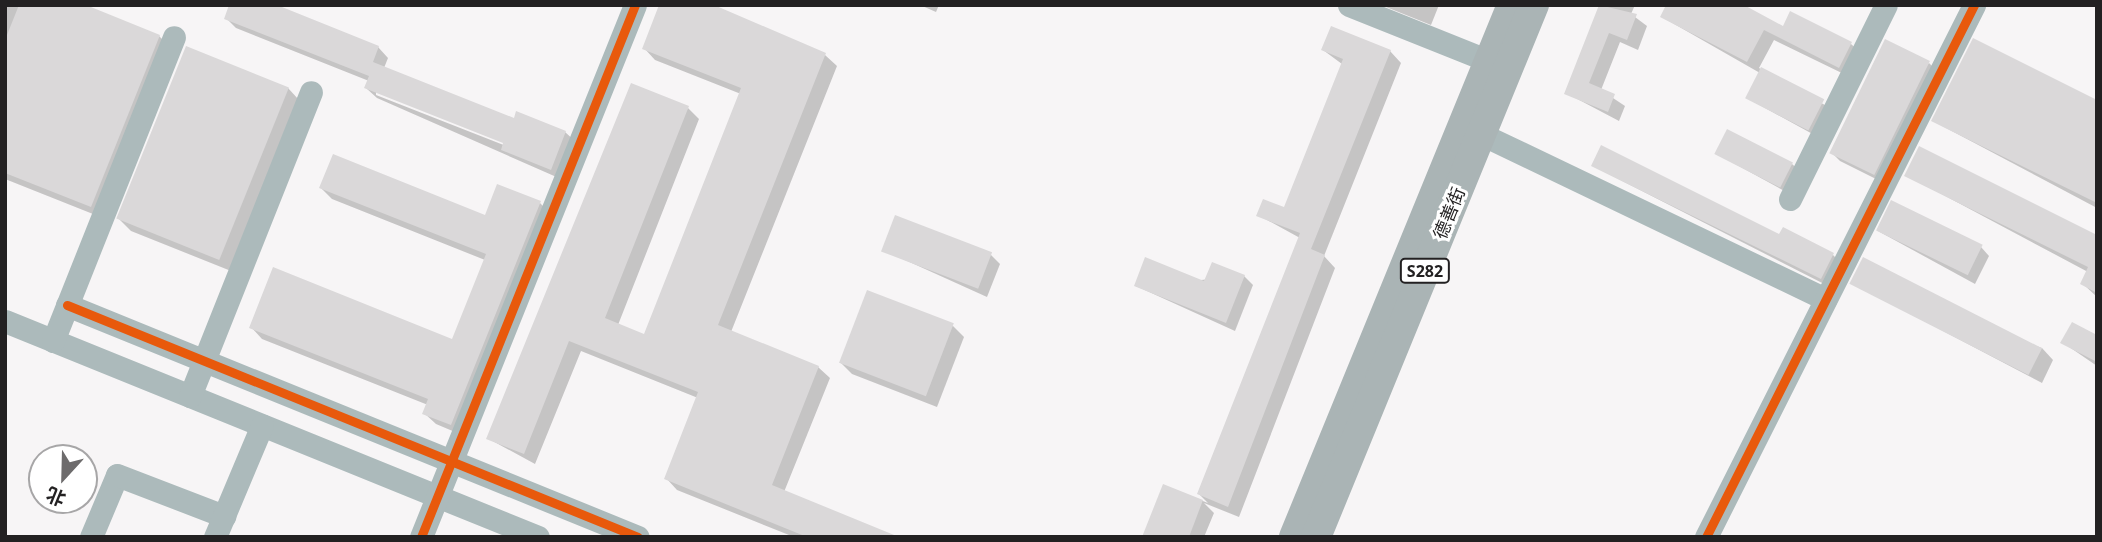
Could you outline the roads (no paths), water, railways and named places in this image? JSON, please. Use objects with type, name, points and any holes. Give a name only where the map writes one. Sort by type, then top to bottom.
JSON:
[{"type":"main road","name":"德善街","points":[[1294,537],[1512,5]]},
{"type":"main road","name":"德善街","points":[[1316,537],[1534,5]]},
{"type":"street","points":[[421,537],[635,5]]},
{"type":"street","points":[[1349,5],[1489,61]]},
{"type":"street","points":[[1790,199],[1886,5]]},
{"type":"street","points":[[1706,537],[1974,5]]},
{"type":"street","points":[[53,341],[174,37]]},
{"type":"street","points":[[190,396],[311,92]]},
{"type":"street","points":[[1481,134],[1825,299]]},
{"type":"street","points":[[67,305],[638,537]]},
{"type":"street","points":[[5,321],[538,537]]},
{"type":"street","points":[[91,537],[117,475],[220,526],[262,425]]}]
